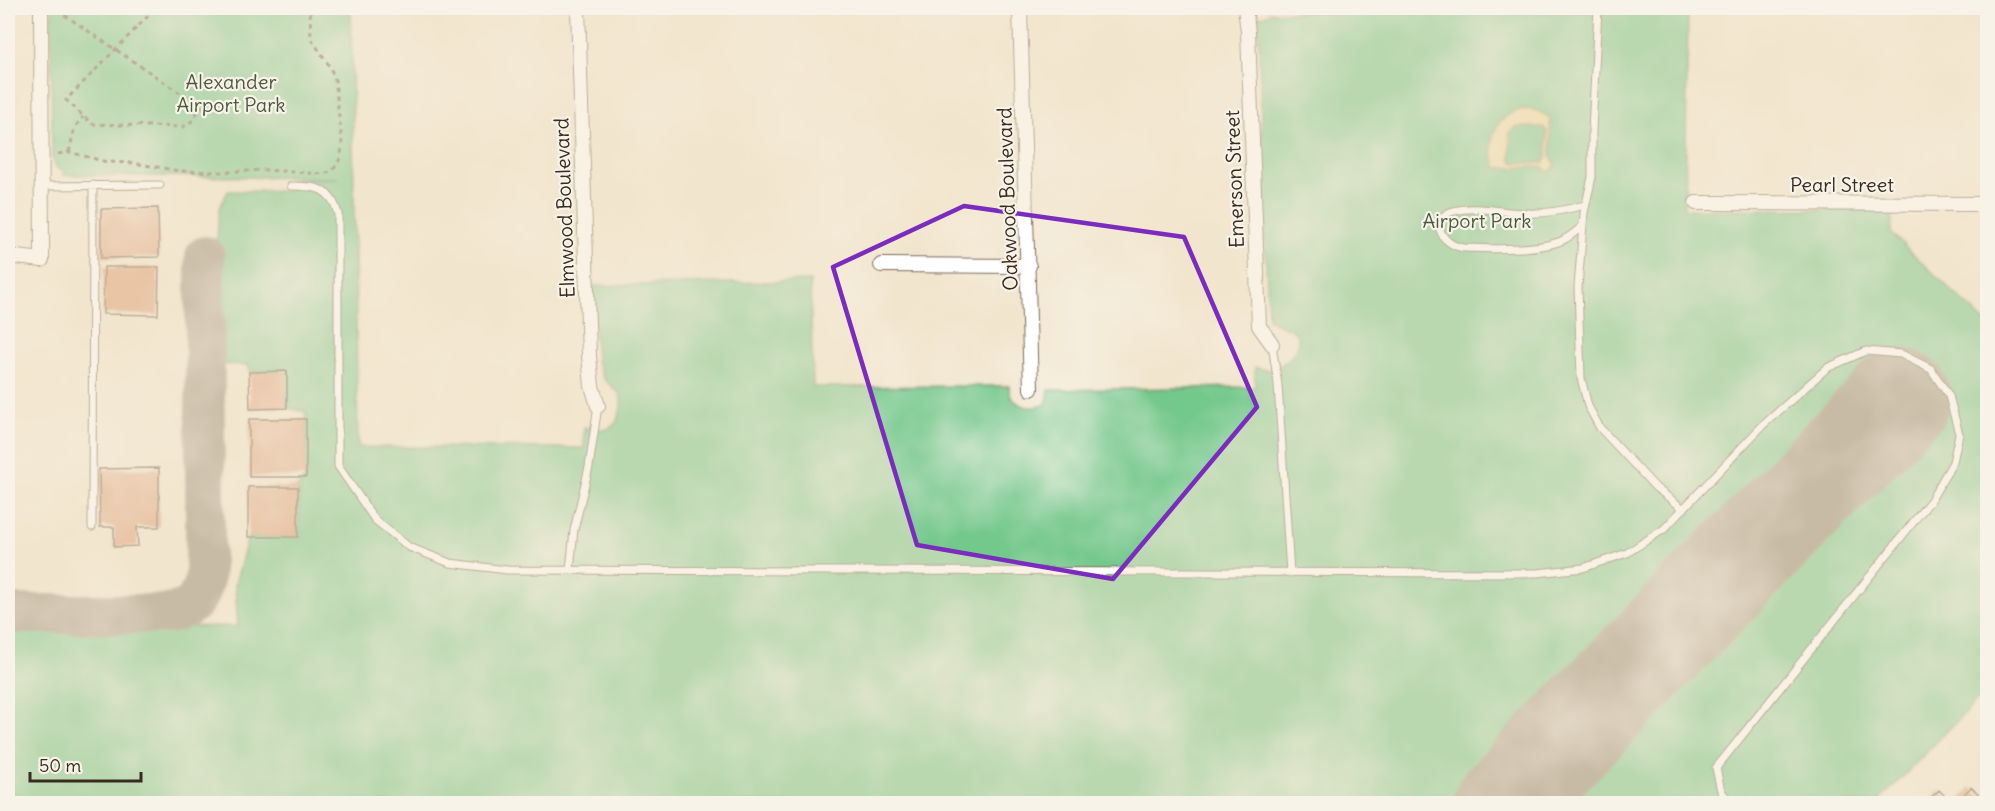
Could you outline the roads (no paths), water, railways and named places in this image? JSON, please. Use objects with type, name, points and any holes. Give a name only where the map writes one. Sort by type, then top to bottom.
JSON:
[{"type":"street","points":[[8,256],[42,260],[41,8]]},
{"type":"street","name":"Elmwood Boulevard","points":[[578,8],[589,356],[591,380],[598,406]]},
{"type":"street","name":"Oakwood Boulevard","points":[[1020,8],[1031,389]]},
{"type":"street","name":"Emerson Street","points":[[1245,8],[1248,32],[1259,326],[1272,344]]},
{"type":"street","name":"Pearl Street","points":[[1696,203],[1988,204]]},
{"type":"street","points":[[881,265],[1029,266]]},
{"type":"lane","points":[[1598,8],[1592,177],[1585,205],[1578,288],[1581,378],[1588,406],[1600,428],[1656,488],[1684,509]]},
{"type":"lane","points":[[92,527],[93,185]]},
{"type":"lane","points":[[42,186],[160,185]]},
{"type":"lane","points":[[291,186],[319,188],[331,198],[337,209],[339,227],[338,466],[375,520],[409,547],[450,563],[507,570],[1537,573],[1583,568],[1626,553],[1664,529],[1762,426],[1827,368],[1866,351],[1901,354],[1931,369],[1949,396],[1959,434],[1953,462],[1931,500],[1716,768],[1721,791],[1732,804]]},
{"type":"lane","points":[[1583,226],[1564,240],[1552,244],[1531,247],[1474,248],[1458,247],[1447,242],[1441,235],[1440,226],[1447,213],[1467,209],[1537,213],[1555,212],[1585,205]]},
{"type":"lane","points":[[1272,344],[1278,385],[1290,573]]},
{"type":"lane","points":[[570,570],[574,530],[592,448],[598,406]]},
{"type":"park label","name":"Alexander Airport Park","points":[[231,92]]},
{"type":"park label","name":"Airport Park","points":[[1477,220]]}]
